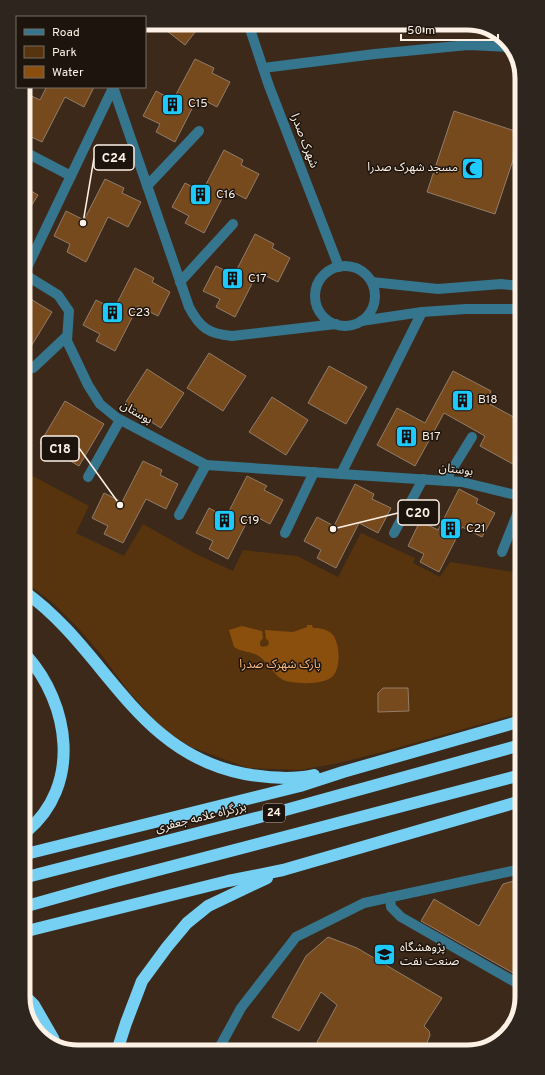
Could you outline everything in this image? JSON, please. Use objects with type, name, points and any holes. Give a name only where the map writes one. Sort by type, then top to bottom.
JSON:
[{"type":"highway","points":[[30,596],[58,620],[134,709],[156,731],[178,747],[218,767],[266,778],[302,778],[318,774],[343,772]]},
{"type":"highway","points":[[30,660],[47,685],[56,706],[61,723],[63,754],[63,769],[55,795],[49,807],[30,828]]},
{"type":"highway","points":[[30,853],[300,786],[343,772],[515,723]]},
{"type":"highway","name":"بزرگراه علامه جعفری","points":[[30,876],[260,817],[515,747]]},
{"type":"highway","name":"24","points":[[30,905],[112,882],[515,777]]},
{"type":"highway","points":[[30,930],[228,881],[283,870],[515,803]]},
{"type":"highway","points":[[119,1045],[142,981],[187,923],[208,906],[283,870]]},
{"type":"highway","points":[[31,1002],[37,1010],[53,1038]]},
{"type":"street","name":"شهرک صدرا","points":[[250,30],[263,68],[339,267]]},
{"type":"street","points":[[263,68],[375,54],[468,45],[503,47]]},
{"type":"street","points":[[113,88],[180,282],[189,307],[196,320],[206,329],[218,335],[232,336],[336,324]]},
{"type":"street","name":"بوستان","points":[[30,261],[113,88]]},
{"type":"street","points":[[147,186],[199,131]]},
{"type":"street","points":[[30,156],[71,176]]},
{"type":"street","points":[[180,282],[232,224]]},
{"type":"street","points":[[361,321],[371,311],[374,302],[375,292],[372,282],[365,274],[348,266],[331,270],[324,275],[319,282],[316,290],[316,299],[322,315],[328,321],[345,326],[361,321],[422,312],[515,309]]},
{"type":"street","name":"بوستان","points":[[30,278],[58,295],[69,311],[66,341],[88,385],[100,404],[120,420],[206,465],[462,482],[515,495]]},
{"type":"street","points":[[372,282],[438,289],[501,284],[515,286]]},
{"type":"street","points":[[341,474],[422,312]]},
{"type":"street","points":[[30,367],[33,368],[67,336]]},
{"type":"street","points":[[88,477],[120,420]]},
{"type":"street","points":[[445,481],[472,437]]},
{"type":"street","points":[[179,515],[206,465]]},
{"type":"street","points":[[285,533],[314,472]]},
{"type":"street","points":[[394,533],[423,479]]},
{"type":"street","points":[[502,552],[515,520]]},
{"type":"street","points":[[221,1045],[241,1008],[296,937],[364,903],[515,870]]},
{"type":"street","points":[[390,897],[390,907],[401,917],[515,982]]},
{"type":"green space","name":"پارک شهرک صدرا","points":[[30,475],[89,506],[76,533],[124,556],[143,524],[196,554],[233,571],[243,550],[297,556],[338,577],[361,533],[415,558],[413,563],[440,577],[450,562],[515,572],[515,715],[339,763],[300,770],[248,768],[191,747],[164,730],[129,692],[100,653],[53,603],[30,586]]},
{"type":"water","points":[[307,625],[312,625],[313,628],[329,631],[333,635],[337,644],[339,656],[336,672],[329,679],[324,681],[304,683],[291,682],[282,679],[261,657],[234,647],[229,630],[242,626],[262,631],[263,638],[260,645],[262,647],[269,644],[268,640],[266,639],[265,630],[293,632],[307,627]]},
{"type":"building","points":[[168,30],[197,30],[185,45],[167,31]]},
{"type":"building","name":"C15","points":[[195,59],[214,68],[212,73],[230,82],[217,107],[198,97],[175,142],[156,132],[160,124],[143,116],[156,91],[173,100]]},
{"type":"building","points":[[46,88],[94,88],[84,107],[65,97],[42,142],[30,136],[30,95],[40,100]]},
{"type":"building","name":"مسجد شهرک صدرا","points":[[454,111],[515,131],[515,154],[495,214],[427,192]]},
{"type":"building","name":"C16","points":[[224,150],[243,160],[241,165],[259,174],[246,199],[227,189],[204,233],[185,223],[189,216],[172,207],[185,183],[202,192]]},
{"type":"building","points":[[105,179],[124,188],[122,193],[141,202],[128,227],[108,217],[86,262],[67,252],[70,244],[54,236],[66,211],[84,220]]},
{"type":"building","points":[[30,190],[38,195],[30,208]]},
{"type":"building","name":"C17","points":[[255,234],[274,244],[272,248],[290,258],[278,282],[258,272],[235,317],[216,307],[220,299],[203,291],[216,266],[234,275]]},
{"type":"building","name":"C23","points":[[135,268],[154,278],[152,282],[170,292],[158,316],[138,306],[115,351],[96,341],[100,334],[83,325],[96,300],[114,309]]},
{"type":"building","points":[[30,299],[52,312],[30,348]]},
{"type":"building","points":[[209,353],[246,376],[223,411],[187,388]]},
{"type":"building","points":[[329,366],[367,387],[346,424],[308,403]]},
{"type":"building","points":[[147,369],[184,393],[161,428],[124,405]]},
{"type":"building","points":[[453,371],[491,391],[486,402],[515,418],[515,465],[480,446],[485,436],[444,413],[415,466],[377,445],[397,408],[425,423]]},
{"type":"building","points":[[272,397],[308,420],[286,455],[249,432]]},
{"type":"building","points":[[65,401],[104,424],[79,466],[40,443]]},
{"type":"building","points":[[143,461],[162,470],[160,475],[178,484],[166,509],[146,499],[123,543],[104,534],[108,526],[92,518],[104,493],[122,502]]},
{"type":"building","name":"C19","points":[[247,476],[267,486],[264,490],[283,500],[270,524],[251,514],[228,559],[209,549],[213,541],[196,533],[209,508],[226,517]]},
{"type":"building","points":[[355,484],[374,494],[372,499],[391,508],[378,533],[359,523],[336,568],[317,558],[321,550],[304,541],[317,517],[334,526]]},
{"type":"building","name":"C21","points":[[459,489],[478,499],[476,503],[495,513],[482,537],[462,527],[439,572],[420,562],[424,554],[408,546],[420,521],[438,530]]},
{"type":"building","points":[[383,688],[408,688],[409,711],[378,712],[378,693]]},
{"type":"building","points":[[515,881],[515,974],[421,921],[434,899],[479,926],[503,884]]},
{"type":"building","points":[[328,937],[357,948],[442,998],[424,1026],[429,1031],[430,1035],[426,1045],[322,1045],[317,1042],[337,1005],[321,992],[299,1031],[272,1017],[306,956]]},
{"type":"place","name":"C15","points":[[172,104]]},
{"type":"place","name":"مسجد شهرک صدرا","points":[[473,168]]},
{"type":"place","name":"C16","points":[[201,195]]},
{"type":"place","name":"C24","points":[[83,223]]},
{"type":"place","name":"C17","points":[[232,279]]},
{"type":"place","name":"C23","points":[[112,313]]},
{"type":"place","name":"B18","points":[[462,400]]},
{"type":"place","name":"B17","points":[[406,437]]},
{"type":"place","name":"C18","points":[[120,505]]},
{"type":"place","name":"C19","points":[[225,521]]},
{"type":"place","name":"C20","points":[[333,529]]},
{"type":"place","name":"C21","points":[[450,529]]},
{"type":"place","name":"پژوهشگاه صنعت نفت","points":[[384,955]]}]
